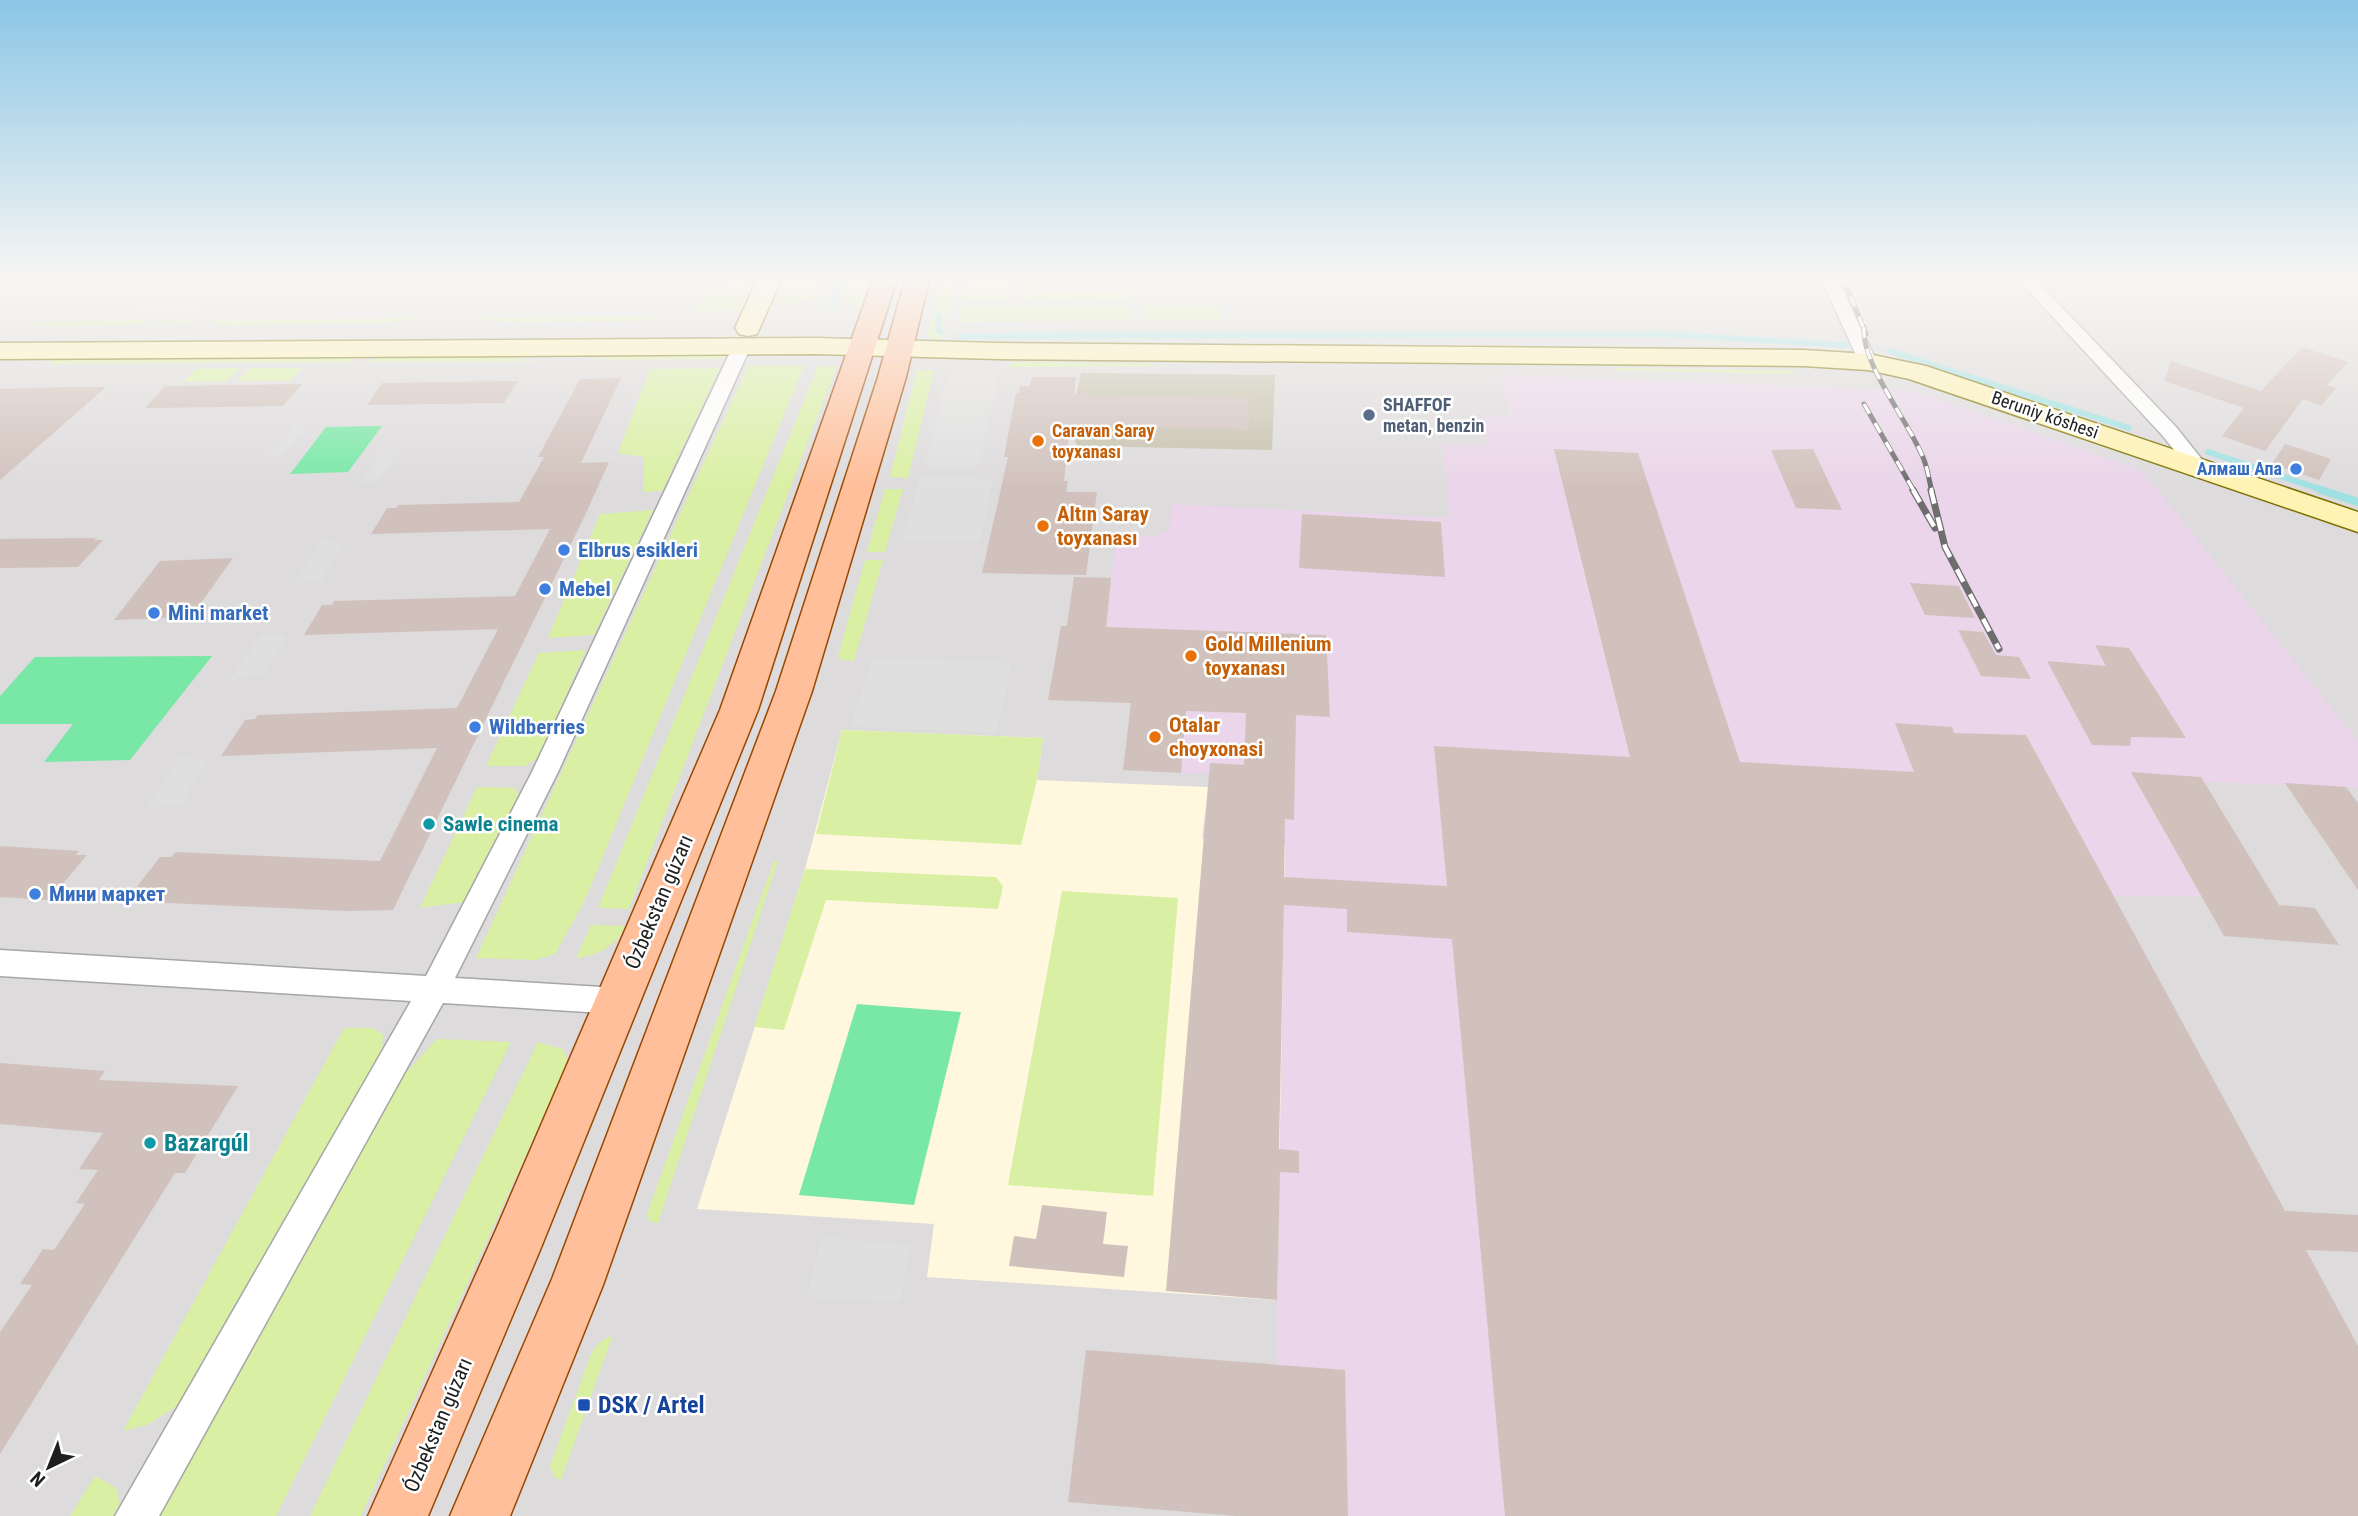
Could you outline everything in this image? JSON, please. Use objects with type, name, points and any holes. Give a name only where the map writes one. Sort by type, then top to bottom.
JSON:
[{"type":"main road","name":"Beruniy kóshesi","points":[[0,351],[226,347]]},
{"type":"main road","name":"Ózbekstan gúzarı","points":[[398,1516],[739,710],[881,347]]},
{"type":"main road","name":"Ózbekstan gúzarı","points":[[480,1516],[576,1285],[794,691],[882,347]]},
{"type":"main road","name":"Beruniy kóshesi","points":[[1259,347],[1804,358],[1868,362],[1952,383],[2358,522]]},
{"type":"street","points":[[136,1516],[434,990],[545,772],[741,347]]},
{"type":"street","points":[[1861,347],[1868,362]]},
{"type":"street","points":[[2090,347],[2169,431],[2198,467]]},
{"type":"street","points":[[0,963],[618,1001]]},
{"type":"shaded area","points":[[0,347],[2358,347],[2358,1516],[0,1516]]},
{"type":"shaded area","points":[[948,372],[999,372],[979,466],[925,466]]},
{"type":"shaded area","points":[[1081,373],[1275,375],[1272,450],[1077,446],[1070,425]]},
{"type":"shaded area","points":[[1501,375],[1914,391],[2143,471],[2358,741],[2358,788],[2135,779],[2201,896],[2114,896],[2358,1346],[2358,1516],[1348,1516],[1345,1370],[1277,1365],[1280,1172],[1298,1173],[1299,1151],[1279,1149],[1285,845],[1202,839],[1210,774],[1181,773],[1186,704],[1124,703],[1127,677],[1212,712],[1329,716],[1326,635],[1107,627],[1116,534],[1157,536],[1169,530],[1171,504],[1450,518],[1442,444],[1487,445],[1483,416],[1510,416]]},
{"type":"shaded area","points":[[310,421],[282,457],[270,455],[294,426]]},
{"type":"shaded area","points":[[382,452],[396,455],[379,481],[360,483]]},
{"type":"shaded area","points":[[920,477],[994,478],[980,541],[902,540]]},
{"type":"shaded area","points":[[324,538],[343,545],[321,582],[294,583]]},
{"type":"shaded area","points":[[262,633],[286,637],[264,673],[231,679]]},
{"type":"shaded area","points":[[874,657],[1012,663],[996,733],[850,726]]},
{"type":"shaded area","points":[[842,730],[1043,738],[1037,780],[1208,787],[1202,839],[1285,845],[1277,1300],[927,1277],[934,1224],[697,1209],[805,869]]},
{"type":"shaded area","points":[[180,757],[207,761],[181,805],[145,809]]},
{"type":"shaded area","points":[[822,1237],[910,1245],[901,1301],[807,1297]]},
{"type":"green space","points":[[628,356],[724,356],[724,359],[591,360]]},
{"type":"green space","points":[[378,357],[503,357],[538,361],[365,362]]},
{"type":"green space","points":[[354,359],[354,362],[49,364],[52,360]]},
{"type":"green space","points":[[1014,362],[1152,364],[1158,366],[1009,367]]},
{"type":"green space","points":[[748,366],[804,366],[585,900],[555,954],[535,960],[476,958]]},
{"type":"green space","points":[[818,366],[837,366],[629,909],[598,908]]},
{"type":"green space","points":[[240,368],[227,381],[183,382],[196,369]]},
{"type":"green space","points":[[250,368],[302,368],[290,381],[238,381]]},
{"type":"green space","points":[[720,368],[662,491],[643,492],[644,457],[618,453],[650,369]]},
{"type":"green space","points":[[934,370],[908,478],[890,477],[917,371]]},
{"type":"green space","points":[[1614,370],[1793,371],[1795,374]]},
{"type":"green space","points":[[382,426],[348,472],[290,474],[326,427]]},
{"type":"green space","points":[[885,489],[903,489],[885,552],[867,552]]},
{"type":"green space","points":[[653,510],[594,635],[548,638],[600,514]]},
{"type":"green space","points":[[865,560],[883,560],[854,661],[842,660],[838,656]]},
{"type":"green space","points":[[586,650],[538,758],[525,766],[486,766],[539,653]]},
{"type":"green space","points":[[212,656],[130,760],[44,762],[73,724],[0,724],[0,696],[35,657]]},
{"type":"green space","points":[[842,730],[1043,738],[1037,780],[1021,845],[816,834]]},
{"type":"green space","points":[[477,787],[515,788],[520,798],[465,902],[420,908]]},
{"type":"green space","points":[[774,861],[778,861],[658,1223],[651,1222],[647,1217],[648,1211]]},
{"type":"green space","points":[[805,869],[996,877],[1003,886],[998,909],[826,900],[784,1030],[754,1027]]},
{"type":"green space","points":[[1062,891],[1178,898],[1153,1196],[1008,1185]]},
{"type":"green space","points":[[591,925],[626,926],[606,949],[576,958]]},
{"type":"green space","points":[[857,1004],[961,1012],[914,1205],[799,1195]]},
{"type":"green space","points":[[344,1028],[373,1028],[383,1035],[382,1051],[179,1405],[147,1425],[123,1431]]},
{"type":"green space","points":[[437,1039],[511,1042],[276,1516],[160,1516],[402,1077]]},
{"type":"green space","points":[[538,1042],[563,1049],[568,1063],[361,1516],[310,1516]]},
{"type":"green space","points":[[613,1335],[561,1480],[554,1477],[550,1466],[591,1354],[598,1343]]},
{"type":"green space","points":[[95,1476],[116,1488],[120,1504],[113,1516],[70,1516]]},
{"type":"building","points":[[2302,347],[2348,362],[2327,385],[2336,388],[2321,406],[2303,399],[2265,451],[2222,436],[2244,408],[2164,381],[2171,361],[2261,391]]},
{"type":"building","points":[[1032,377],[1076,377],[1074,394],[1249,398],[1249,430],[1070,425],[1064,481],[1068,481],[1066,492],[1097,492],[1086,575],[982,573],[1008,457],[1004,457],[1016,393],[1019,393],[1020,386],[1030,386]]},
{"type":"building","points":[[621,378],[581,463],[609,462],[393,910],[347,911],[126,901],[160,857],[172,857],[175,852],[380,861],[437,748],[221,756],[245,720],[255,719],[258,715],[457,708],[498,629],[304,635],[322,605],[332,605],[334,601],[515,596],[550,529],[371,534],[387,508],[396,508],[398,505],[519,502],[544,457],[538,457],[580,379]]},
{"type":"building","points":[[518,381],[504,403],[367,405],[382,383]]},
{"type":"building","points":[[302,384],[283,406],[145,408],[165,386]]},
{"type":"building","points":[[106,387],[0,480],[0,389]]},
{"type":"building","points":[[2285,444],[2331,459],[2319,480],[2272,464]]},
{"type":"building","points":[[1554,449],[1638,453],[1740,762],[1914,772],[1895,723],[1952,727],[1954,733],[2026,735],[2285,1211],[2358,1215],[2358,1252],[2306,1250],[2358,1346],[2358,1516],[1505,1516],[1452,939],[1347,932],[1347,909],[1284,905],[1279,1149],[1299,1151],[1299,1173],[1280,1172],[1277,1300],[1166,1291],[1210,763],[1244,765],[1246,713],[1186,711],[1181,773],[1123,770],[1131,703],[1048,700],[1061,626],[1067,626],[1074,577],[1111,578],[1106,627],[1326,635],[1330,717],[1296,715],[1294,820],[1285,819],[1284,877],[1447,886],[1434,746],[1630,757]]},
{"type":"building","points":[[1813,449],[1842,510],[1796,508],[1771,450]]},
{"type":"building","points":[[1302,514],[1441,522],[1445,577],[1299,568]]},
{"type":"building","points":[[96,538],[94,540],[103,540],[78,567],[0,568],[0,539]]},
{"type":"building","points":[[233,558],[191,617],[114,620],[160,561]]},
{"type":"building","points":[[1910,583],[1959,586],[1975,618],[1925,615]]},
{"type":"building","points":[[1958,630],[1983,632],[1996,655],[2019,657],[2031,679],[1981,676]]},
{"type":"building","points":[[2095,645],[2129,648],[2186,738],[2131,737],[2130,746],[2092,745],[2047,661],[2106,666]]},
{"type":"building","points":[[2131,772],[2201,777],[2279,905],[2315,908],[2339,945],[2224,936]]},
{"type":"building","points":[[2285,783],[2346,787],[2358,803],[2358,890]]},
{"type":"building","points":[[0,846],[79,851],[76,855],[87,855],[49,900],[0,897]]},
{"type":"building","points":[[0,1063],[105,1071],[99,1080],[238,1086],[185,1173],[175,1173],[0,1454],[0,1332],[32,1285],[20,1284],[43,1249],[54,1250],[85,1204],[76,1203],[98,1170],[79,1169],[103,1133],[0,1124]]},
{"type":"building","points":[[1042,1205],[1107,1212],[1103,1244],[1128,1246],[1124,1277],[1009,1266],[1014,1236],[1036,1239]]},
{"type":"building","points":[[1086,1350],[1345,1370],[1348,1516],[1236,1516],[1068,1502]]},
{"type":"waterway","points":[[1889,351],[2129,428]]},
{"type":"waterway","points":[[2208,452],[2326,491]]},
{"type":"waterway","points":[[2321,490],[2358,502]]},
{"type":"railway","points":[[1866,347],[1878,376],[1918,446],[1932,491]]},
{"type":"railway","points":[[1864,404],[1914,491]]},
{"type":"railway","points":[[1913,490],[1935,528]]},
{"type":"railway","points":[[1931,490],[1945,547],[1999,649]]},
{"type":"place","name":"SHAFFOF metan, benzin","points":[[1369,415]]},
{"type":"place","name":"Caravan Saray toyxanası","points":[[1038,441]]},
{"type":"place","name":"Алмаш Апа","points":[[2296,469]]},
{"type":"place","name":"Altın Saray toyxanası","points":[[1043,526]]},
{"type":"place","name":"Elbrus esikleri","points":[[564,550]]},
{"type":"place","name":"Mebel","points":[[545,589]]},
{"type":"place","name":"Mini market","points":[[154,613]]},
{"type":"place","name":"Gold Millenium toyxanası","points":[[1191,656]]},
{"type":"place","name":"Wildberries","points":[[475,727]]},
{"type":"place","name":"Otalar choyxonasi","points":[[1155,737]]},
{"type":"place","name":"Sawle cinema","points":[[429,824]]},
{"type":"place","name":"Мини маркет","points":[[35,894]]},
{"type":"place","name":"Bazargúl","points":[[150,1143]]},
{"type":"place","name":"DSK / Artel","points":[[584,1405]]}]
